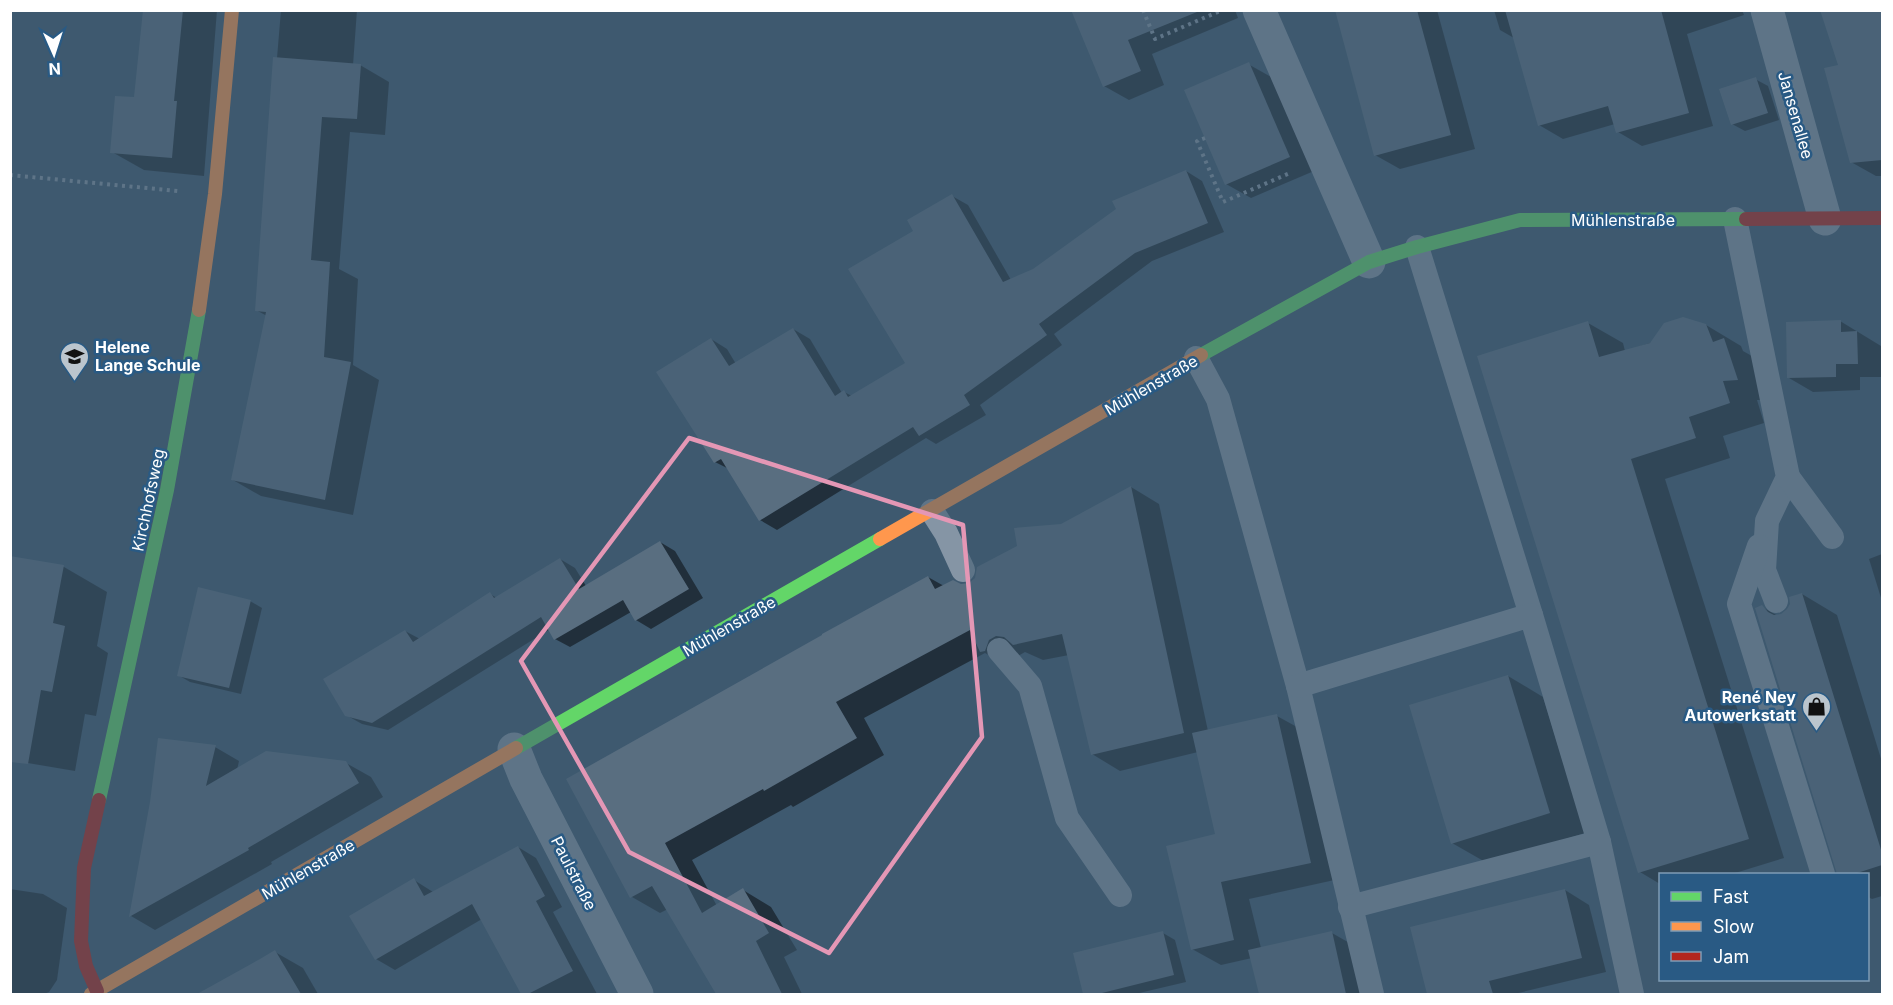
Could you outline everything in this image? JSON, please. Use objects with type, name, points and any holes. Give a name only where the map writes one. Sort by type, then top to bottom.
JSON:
[{"type":"main road","name":"Kirchhofsweg","points":[[94,993],[81,941],[84,868],[167,490],[195,343],[215,194],[232,10]]},
{"type":"main road","name":"Mühlenstraße","points":[[94,993],[514,749],[1196,358],[1369,262],[1520,220],[1882,218]]},
{"type":"street","points":[[1259,10],[1369,262]]},
{"type":"street","name":"Jansenallee","points":[[1767,10],[1825,219]]},
{"type":"street","name":"Paulstraße","points":[[514,749],[526,779],[638,994]]},
{"type":"lane","points":[[1735,219],[1788,477],[1832,537]]},
{"type":"lane","points":[[1417,247],[1599,842],[1632,994]]},
{"type":"lane","points":[[1196,358],[1218,399],[1298,686],[1372,994]]},
{"type":"lane","points":[[1788,477],[1767,521],[1739,604],[1823,873]]},
{"type":"lane","points":[[932,511],[946,533],[963,570]]},
{"type":"lane","points":[[1767,521],[1764,570],[1776,601]]},
{"type":"lane","points":[[1298,686],[1531,615]]},
{"type":"lane","points":[[999,650],[1030,686],[1067,818],[1120,895]]},
{"type":"lane","points":[[1350,907],[1599,842]]},
{"type":"path","points":[[1143,10],[1155,39],[1221,10]]},
{"type":"path","points":[[1205,138],[1197,141],[1223,202],[1323,158]]},
{"type":"path","points":[[10,175],[215,194]]},
{"type":"highlighted area","points":[[689,438],[963,525],[982,737],[829,953],[629,852],[521,661]]},
{"type":"building","points":[[143,10],[183,10],[174,101],[177,101],[172,158],[110,153],[115,96],[134,97]]},
{"type":"building","points":[[1071,10],[1197,10],[1197,12],[1128,40],[1141,71],[1103,87]]},
{"type":"building","points":[[1335,10],[1417,10],[1451,135],[1374,156]]},
{"type":"building","points":[[1505,10],[1661,10],[1689,113],[1616,133],[1608,106],[1538,126]]},
{"type":"building","points":[[1820,10],[1882,10],[1882,160],[1850,163],[1824,68],[1838,65]]},
{"type":"building","points":[[273,57],[361,64],[357,119],[322,117],[311,260],[330,262],[324,357],[351,362],[325,500],[231,480],[266,312],[255,311]]},
{"type":"building","points":[[1249,62],[1290,157],[1225,185],[1184,90]]},
{"type":"building","points":[[1756,77],[1768,113],[1731,125],[1719,89]]},
{"type":"building","points":[[1186,170],[1208,223],[1135,253],[1039,324],[1047,335],[964,395],[970,405],[919,436],[913,427],[759,521],[721,459],[714,463],[656,372],[711,338],[729,366],[793,328],[835,396],[844,390],[848,397],[905,363],[848,269],[913,231],[907,220],[952,194],[1003,282],[1033,269],[1116,209],[1112,201]]},
{"type":"building","points":[[1683,317],[1706,324],[1713,342],[1724,338],[1738,380],[1723,381],[1730,403],[1689,417],[1696,438],[1631,459],[1749,839],[1638,873],[1477,356],[1588,321],[1599,357],[1650,343],[1664,323]]},
{"type":"building","points":[[1841,320],[1841,332],[1857,331],[1858,364],[1836,364],[1836,377],[1787,378],[1786,322]]},
{"type":"building","points":[[1131,486],[1184,733],[1091,755],[1062,634],[1013,645],[1004,637],[996,636],[989,640],[985,651],[980,652],[970,630],[836,702],[857,738],[764,791],[763,789],[665,843],[702,913],[743,888],[769,933],[756,941],[782,994],[716,994],[652,886],[630,898],[566,779],[928,576],[935,589],[953,580],[961,584],[969,583],[975,578],[977,567],[1017,546],[1014,528],[1061,524]]},
{"type":"building","points":[[660,541],[689,589],[635,621],[623,600],[554,640],[541,617],[372,723],[345,716],[323,679],[405,630],[413,642],[490,592],[494,598],[560,558],[579,589]]},
{"type":"building","points":[[10,556],[64,565],[53,623],[65,626],[52,692],[41,690],[28,764],[10,762]]},
{"type":"building","points":[[198,587],[251,600],[229,688],[177,676]]},
{"type":"building","name":"René Ney Autowerkstatt","points":[[1802,593],[1882,853],[1882,865],[1857,873],[1837,873],[1755,608],[1762,605],[1774,615],[1781,614],[1790,604],[1789,597]]},
{"type":"building","points":[[1508,675],[1550,813],[1451,844],[1409,705]]},
{"type":"building","points":[[1277,714],[1311,863],[1221,882],[1234,940],[1191,950],[1166,846],[1215,834],[1192,733]]},
{"type":"building","points":[[158,738],[216,745],[206,786],[266,751],[346,761],[359,783],[248,848],[249,850],[129,917],[150,802]]},
{"type":"building","points":[[518,846],[545,896],[536,901],[573,971],[528,994],[521,994],[472,904],[375,960],[349,916],[414,878],[424,896]]},
{"type":"building","points":[[1565,889],[1582,958],[1489,981],[1493,994],[1427,994],[1410,927]]},
{"type":"building","points":[[1163,931],[1174,975],[1098,994],[1083,994],[1073,953]]},
{"type":"building","points":[[1332,931],[1346,994],[1259,994],[1248,950]]},
{"type":"building","points":[[275,950],[301,994],[197,994],[260,959]]},
{"type":"traffic: fast","points":[[1201,355],[1369,262],[1520,220],[1746,219]]},
{"type":"traffic: fast","points":[[99,800],[167,490],[199,310]]},
{"type":"traffic: fast","points":[[516,748],[880,539]]},
{"type":"traffic: slow","points":[[199,310],[215,194],[232,10]]},
{"type":"traffic: slow","points":[[880,539],[1201,355]]},
{"type":"traffic: slow","points":[[91,994],[516,748]]},
{"type":"traffic: jam","points":[[1746,219],[1882,218]]},
{"type":"traffic: jam","points":[[97,991],[86,966],[81,941],[84,868],[99,800]]},
{"type":"place","name":"Helene Lange Schule","points":[[74,382]]},
{"type":"place","name":"René Ney Autowerkstatt","points":[[1817,732]]}]
